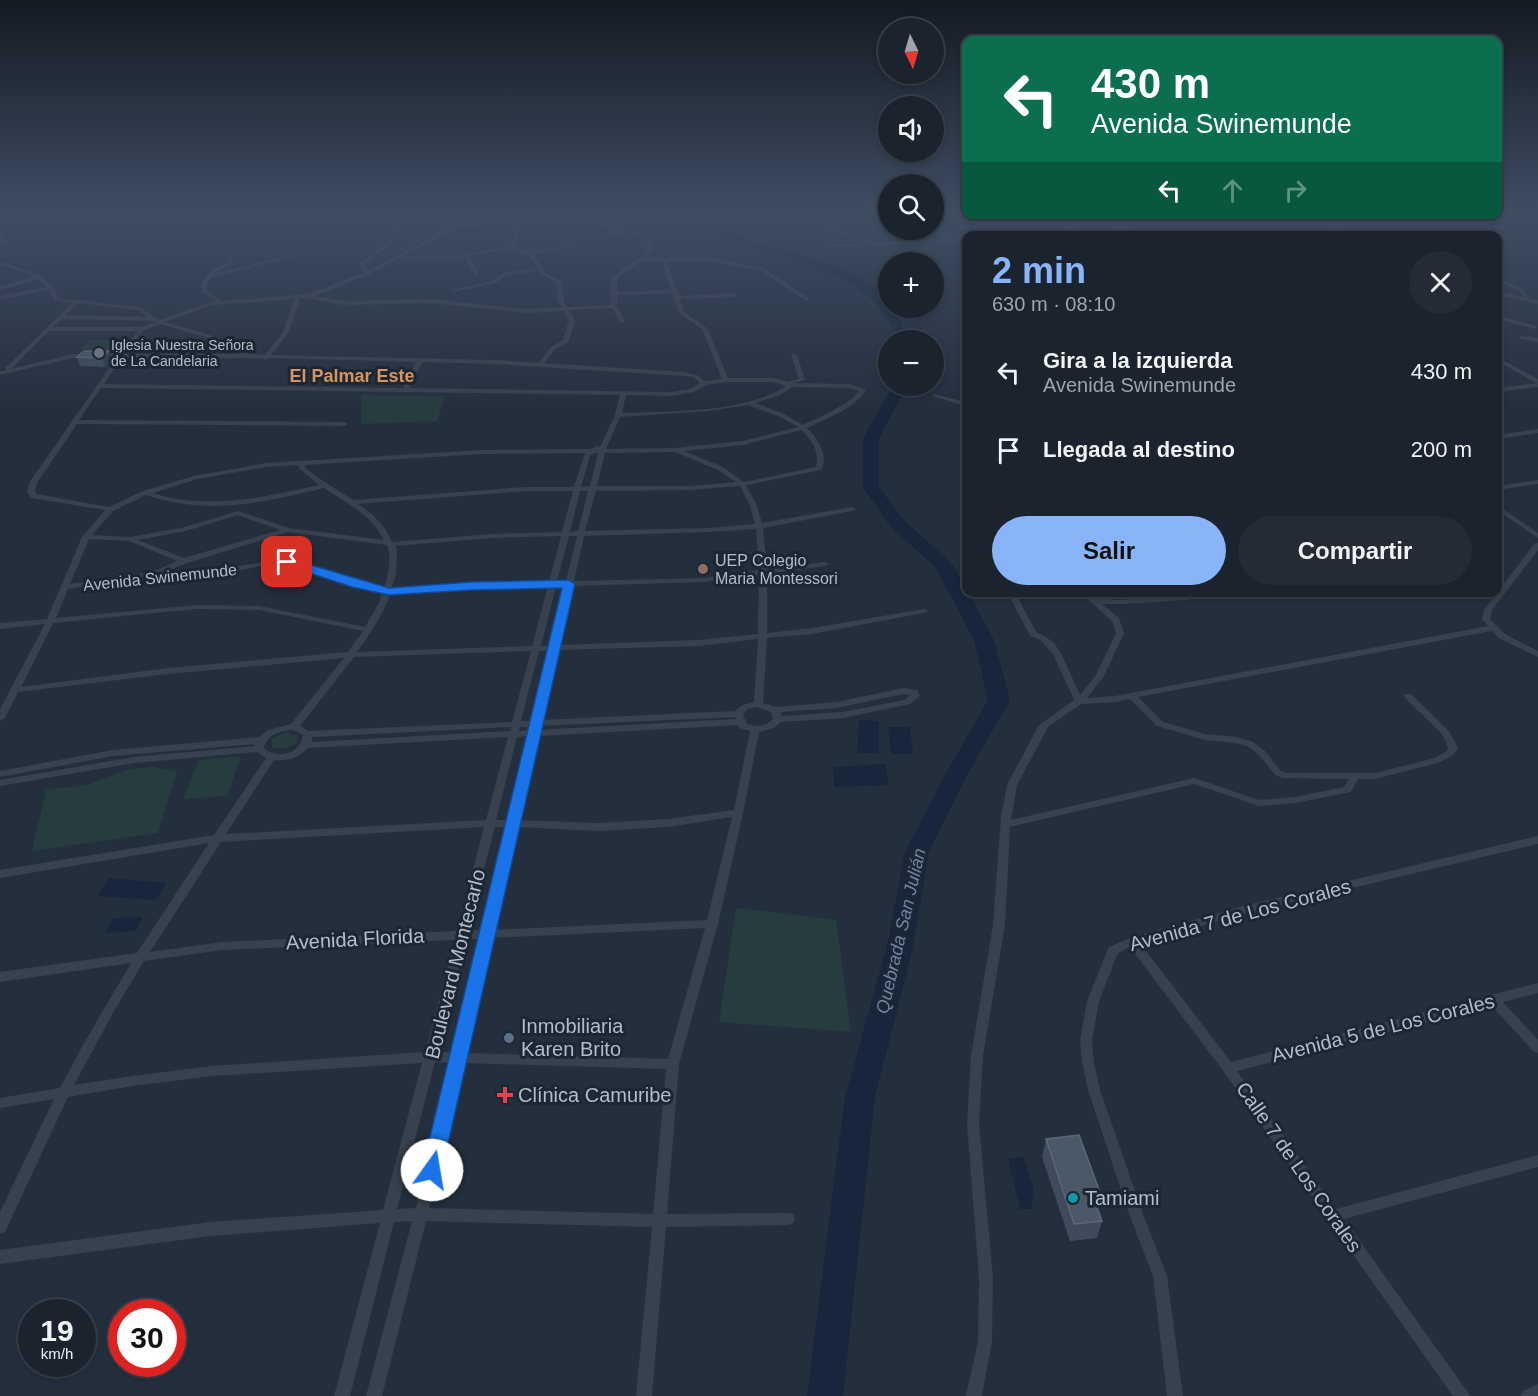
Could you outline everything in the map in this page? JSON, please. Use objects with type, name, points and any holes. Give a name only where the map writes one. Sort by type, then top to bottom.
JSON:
[{"type":"street","points":[[0,288],[39,277]]},
{"type":"street","points":[[40,277],[51,288],[56,299],[139,309],[161,323],[208,336],[249,356]]},
{"type":"street","points":[[208,277],[204,283],[204,291],[220,302]]},
{"type":"street","points":[[51,329],[142,329],[200,306],[220,302],[309,296],[358,277]]},
{"type":"street","points":[[455,291],[494,282],[501,277]]},
{"type":"street","points":[[541,364],[552,349],[566,341],[572,320],[560,298],[558,281],[553,277]]},
{"type":"street","points":[[615,277],[615,306],[622,321]]},
{"type":"street","points":[[669,277],[682,313],[705,328],[726,380]]},
{"type":"street","points":[[774,277],[807,299]]},
{"type":"street","points":[[1502,281],[1520,289],[1526,298]]},
{"type":"street","points":[[0,298],[51,288]]},
{"type":"street","points":[[614,294],[674,291]]},
{"type":"street","points":[[1502,294],[1538,302]]},
{"type":"street","points":[[677,298],[733,295]]},
{"type":"street","points":[[309,296],[344,303],[430,301],[527,311],[615,306]]},
{"type":"street","points":[[265,358],[286,332],[297,298]]},
{"type":"street","points":[[2,372],[51,329],[75,303]]},
{"type":"street","points":[[62,318],[154,319]]},
{"type":"street","points":[[1502,318],[1534,327]]},
{"type":"street","points":[[110,509],[46,500],[34,496],[31,491],[33,483],[119,357],[142,329]]},
{"type":"street","points":[[1522,338],[1538,340]]},
{"type":"street","points":[[618,415],[717,408],[748,403],[783,391],[790,384],[802,380],[794,355]]},
{"type":"street","points":[[2,372],[61,357],[249,356],[541,364],[684,374],[695,376],[704,383]]},
{"type":"street","points":[[405,390],[420,360]]},
{"type":"street","points":[[1502,362],[1538,383]]},
{"type":"street","points":[[0,718],[50,622],[86,537],[110,509],[146,493],[222,471],[301,463],[601,447],[675,450],[743,443],[804,427],[836,411],[859,396],[862,390],[850,386],[790,384],[772,380],[726,380],[704,383],[701,387],[682,393],[622,394],[99,387]]},
{"type":"street","points":[[1502,389],[1538,383]]},
{"type":"street","points":[[601,447],[618,415],[622,394]]},
{"type":"street","points":[[938,396],[962,403]]},
{"type":"street","points":[[353,502],[480,491],[668,490],[742,484],[819,469],[821,458],[817,443],[804,427],[748,403]]},
{"type":"street","points":[[76,422],[345,424]]},
{"type":"street","points":[[1502,436],[1538,431]]},
{"type":"street","name":"Boulevard Montecarlo","points":[[342,1396],[585,459],[601,447]]},
{"type":"street","name":"Boulevard Montecarlo","points":[[374,1396],[421,1214],[511,824],[593,489],[601,447]]},
{"type":"street","points":[[675,450],[720,469],[742,484],[760,526],[762,637],[758,704]]},
{"type":"street","points":[[294,727],[368,630],[389,592],[395,564],[394,544],[382,527],[353,502],[323,486],[302,468],[301,463]]},
{"type":"street","points":[[1502,487],[1538,482]]},
{"type":"street","points":[[86,537],[130,539],[186,530],[239,509],[323,486]]},
{"type":"street","points":[[146,493],[180,501],[239,509],[288,530],[394,544],[565,534],[680,532],[760,526],[852,510]]},
{"type":"street","points":[[1502,511],[1538,536]]},
{"type":"street","points":[[153,574],[184,561],[288,530]]},
{"type":"street","points":[[130,539],[184,561]]},
{"type":"street","points":[[1502,592],[1538,545]]},
{"type":"street","name":"Avenida Swinemunde","points":[[64,587],[153,574],[201,575],[287,562],[389,592],[554,584],[670,582],[825,564]]},
{"type":"street","points":[[1014,597],[1034,634],[1053,645],[1063,664],[1069,687],[1079,701]]},
{"type":"street","points":[[974,1396],[986,1331],[986,1278],[973,1124],[977,1056],[999,925],[1005,825],[1012,785],[1044,725],[1079,701],[1100,676],[1120,633],[1116,620],[1090,597]]},
{"type":"street","points":[[1095,597],[1130,603],[1193,597]]},
{"type":"street","points":[[1498,597],[1488,610],[1486,619],[1493,628],[1517,645],[1538,654]]},
{"type":"street","points":[[0,626],[196,607],[260,608],[368,630]]},
{"type":"street","points":[[15,690],[178,670],[349,655],[666,645],[762,637],[831,628],[924,611]]},
{"type":"street","points":[[1079,701],[1132,696],[1493,628]]},
{"type":"street","points":[[739,718],[745,707],[758,704],[776,715],[843,715],[907,702],[916,696],[914,692],[903,691],[776,715]]},
{"type":"street","points":[[1132,696],[1160,724],[1205,737],[1236,740],[1250,744],[1262,753],[1278,773],[1286,776],[1375,776],[1438,760],[1450,753],[1453,748],[1446,733],[1408,696]]},
{"type":"street","points":[[0,783],[134,760],[260,744],[276,730],[294,727],[308,734],[534,730],[739,718],[755,729],[770,727],[776,715]]},
{"type":"street","points":[[644,1396],[673,1064],[712,924],[755,729]]},
{"type":"street","points":[[260,744],[263,754],[271,757],[291,755],[306,745],[516,730]]},
{"type":"street","points":[[306,745],[308,734]]},
{"type":"street","points":[[0,774],[113,753],[260,744]]},
{"type":"street","points":[[0,1227],[65,1092],[142,955],[271,757]]},
{"type":"street","points":[[1005,825],[1194,781],[1259,803],[1295,800],[1348,790],[1355,776]]},
{"type":"street","points":[[0,874],[219,838],[491,823],[599,827],[668,823],[738,813]]},
{"type":"street","name":"Avenida 7 de Los Corales","points":[[1175,1396],[1160,1276],[1136,1214],[1088,1062],[1086,1041],[1093,1001],[1113,950],[1132,941],[1251,908],[1538,840]]},
{"type":"street","name":"Avenida Florida","points":[[0,977],[142,955],[222,946],[712,924]]},
{"type":"street","name":"Calle 7 de Los Corales","points":[[1132,941],[1228,1068],[1462,1396]]},
{"type":"street","name":"Avenida 5 de Los Corales","points":[[1228,1068],[1538,988]]},
{"type":"street","points":[[1494,1000],[1538,1048]]},
{"type":"street","points":[[0,1103],[212,1071],[431,1057],[673,1064]]},
{"type":"street","points":[[1333,1216],[1538,1161]]},
{"type":"street","points":[[0,1257],[210,1229],[421,1214],[658,1221],[788,1219]]},
{"type":"street","points":[[1528,1396],[1538,1392]]},
{"type":"green space","points":[[89,340],[126,340],[121,350],[81,350]]},
{"type":"green space","points":[[361,395],[445,396],[437,421],[361,424]]},
{"type":"green space","points":[[285,732],[297,735],[297,743],[284,749],[272,747],[272,739]]},
{"type":"green space","points":[[241,756],[227,796],[183,799],[199,760]]},
{"type":"green space","points":[[152,767],[177,771],[158,833],[32,851],[46,790],[87,785],[129,769]]},
{"type":"green space","points":[[736,908],[836,920],[851,1032],[719,1022]]},
{"type":"water","points":[[859,720],[879,721],[879,753],[857,753]]},
{"type":"water","points":[[888,727],[910,727],[913,754],[891,754]]},
{"type":"water","points":[[885,764],[889,785],[834,787],[833,767]]},
{"type":"water","points":[[109,878],[167,883],[155,900],[97,896]]},
{"type":"water","points":[[143,917],[135,931],[105,933],[113,918]]},
{"type":"water","points":[[1023,1156],[1033,1187],[1032,1209],[1020,1209],[1008,1159]]},
{"type":"building","points":[[84,351],[109,351],[102,358],[77,357]]},
{"type":"building","points":[[1079,1135],[1101,1195],[1093,1196],[1102,1221],[1074,1224],[1046,1139]]},
{"type":"waterway","name":"Quebrada San Julián","points":[[848,277],[877,297],[900,330]]},
{"type":"waterway","name":"Quebrada San Julián","points":[[825,1396],[860,1097],[900,946],[917,852],[956,775],[999,700],[984,640],[944,565],[896,522],[871,487],[871,438],[894,396]]},
{"type":"place","name":"Iglesia Nuestra Señora de La Candelaria","points":[[99,353]]},
{"type":"place","name":"UEP Colegio Maria Montessori","points":[[703,569]]},
{"type":"place","name":"Inmobiliaria Karen Brito","points":[[509,1038]]},
{"type":"place","name":"Clínica Camuribe","points":[[505,1095]]},
{"type":"place","name":"Tamiami","points":[[1073,1198]]},
{"type":"district","name":"El Palmar Este","points":[[352,376]]},
{"type":"route","points":[[287,562],[389,592],[471,586],[569,584],[505,846],[432,1170]]}]
